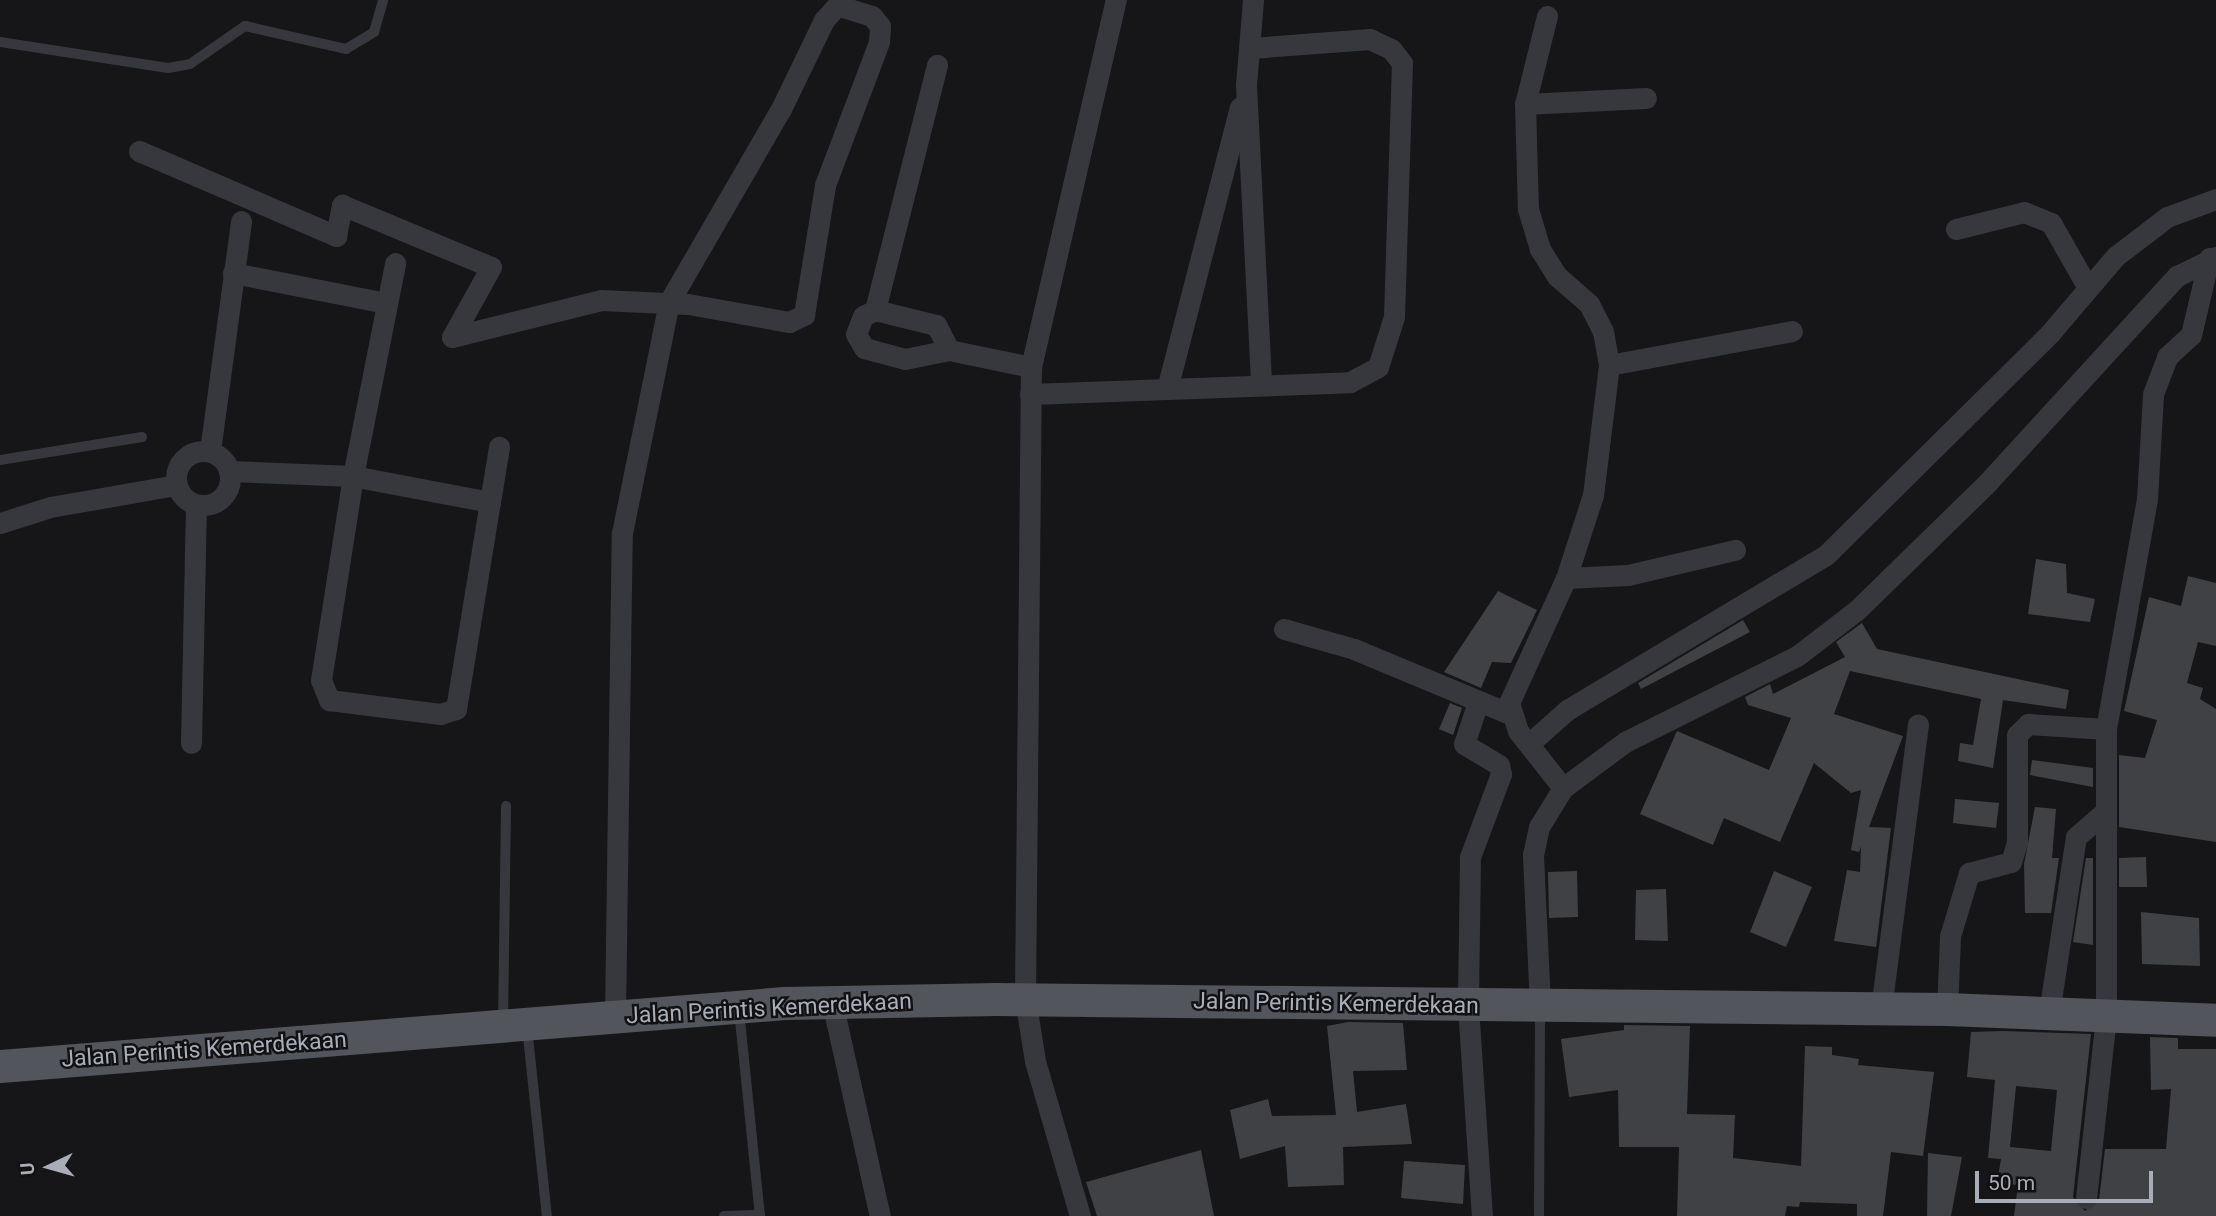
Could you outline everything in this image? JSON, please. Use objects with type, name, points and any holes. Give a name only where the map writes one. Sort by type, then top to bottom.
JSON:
[{"type":"main road","name":"Jalan Perintis Kemerdekaan","points":[[0,1066],[738,1007],[832,1002],[1025,998],[1473,1006],[1947,1009],[2106,1017]]},
{"type":"main road","points":[[2106,1017],[2216,1020]]},
{"type":"street","points":[[1080,1216],[1035,1061],[1025,998],[1030,394],[1031,367],[1116,0]]},
{"type":"street","points":[[1167,389],[1246,85],[1253,0]]},
{"type":"street","points":[[139,151],[336,236],[342,205],[491,267],[452,337],[601,300],[669,302],[789,323],[804,315],[825,185],[879,42],[880,26],[872,16],[841,3],[824,20],[780,109],[669,302],[622,533],[624,764],[615,867],[615,1017]]},
{"type":"street","points":[[1510,714],[1515,684],[1566,578],[1593,495],[1609,365],[1589,304],[1540,249],[1528,209],[1525,104],[1547,16]]},
{"type":"street","points":[[1030,394],[1350,383],[1378,367],[1390,342],[1402,63],[1391,49],[1370,39],[1251,48]]},
{"type":"street","points":[[875,310],[937,65]]},
{"type":"street","points":[[1246,85],[1261,386]]},
{"type":"street","points":[[1525,104],[1646,98]]},
{"type":"street","points":[[1534,748],[1589,696],[1826,555],[2051,332],[2087,286],[2167,217],[2216,199]]},
{"type":"street","points":[[1956,229],[2024,212],[2051,223],[2087,286]]},
{"type":"street","points":[[209,451],[242,221]]},
{"type":"street","points":[[2086,1198],[2106,1017],[2106,729],[2147,499],[2153,394],[2167,357],[2191,335],[2213,257]]},
{"type":"street","points":[[1537,1005],[1533,855],[1539,827],[1558,782],[1625,742],[1797,656],[1857,610],[1988,482],[2177,276],[2213,257]]},
{"type":"street","points":[[395,263],[353,476],[321,680],[329,700],[425,713],[456,709],[499,447]]},
{"type":"street","points":[[233,273],[386,303]]},
{"type":"street","points":[[949,350],[936,326],[875,310],[863,316],[856,334],[864,348],[905,359],[949,350],[1031,367]]},
{"type":"street","points":[[1609,365],[1792,331]]},
{"type":"street","points":[[209,451],[229,471],[353,476],[490,502]]},
{"type":"street","points":[[176,485],[183,458],[209,451]]},
{"type":"street","points":[[195,505],[222,497],[229,471]]},
{"type":"street","points":[[176,485],[195,505],[191,743]]},
{"type":"street","points":[[0,523],[50,507],[176,485]]},
{"type":"street","points":[[1566,578],[1628,575],[1735,550]]},
{"type":"street","points":[[1284,629],[1354,649],[1510,714],[1558,782]]},
{"type":"street","points":[[1478,702],[1464,744],[1499,765],[1501,774],[1470,857],[1482,1216]]},
{"type":"street","points":[[1881,1009],[1917,724]]},
{"type":"street","points":[[1947,1009],[1950,936],[1969,873],[2011,862],[2017,842],[2017,735],[2028,724],[2106,729]]},
{"type":"street","points":[[2049,1013],[2076,837],[2104,813]]},
{"type":"street","points":[[832,1002],[880,1216]]},
{"type":"lane","points":[[0,42],[168,68],[190,64],[245,26],[346,49],[374,32],[383,0]]},
{"type":"lane","points":[[0,460],[142,437]]},
{"type":"lane","points":[[506,806],[515,1025],[547,1216]]},
{"type":"lane","points":[[1537,1005],[1539,1216]]},
{"type":"lane","points":[[724,1216],[760,1215],[738,1007]]},
{"type":"building","points":[[2036,559],[2066,564],[2067,593],[2095,599],[2090,622],[2028,614]]},
{"type":"building","points":[[2188,576],[2216,583],[2216,646],[2198,642],[2187,683],[2203,688],[2200,699],[2216,709],[2216,842],[2119,827],[2119,755],[2145,758],[2157,720],[2124,711],[2149,597],[2181,606]]},
{"type":"building","points":[[1498,591],[1537,610],[1511,663],[1492,662],[1481,688],[1444,672]]},
{"type":"building","points":[[1743,620],[1750,632],[1641,689],[1638,683]]},
{"type":"building","points":[[1862,623],[1877,649],[2069,690],[2066,709],[2003,700],[1993,768],[1958,761],[1960,743],[1973,745],[1981,699],[1850,671],[1834,714],[1903,736],[1869,827],[1891,828],[1876,947],[1834,941],[1847,870],[1860,872],[1861,846],[1859,852],[1851,850],[1861,790],[1851,793],[1814,763],[1780,842],[1724,818],[1713,845],[1640,814],[1677,731],[1769,770],[1791,718],[1748,705],[1745,697],[1770,684],[1773,694],[1845,657],[1836,642]]},
{"type":"building","points":[[1450,703],[1462,708],[1453,735],[1439,729]]},
{"type":"building","points":[[2032,760],[2093,768],[2093,787],[2030,775]]},
{"type":"building","points":[[1955,799],[1999,803],[1996,828],[1953,823]]},
{"type":"building","points":[[2035,807],[2056,809],[2052,858],[2059,858],[2051,913],[2025,913],[2024,864]]},
{"type":"building","points":[[2146,857],[2147,887],[2119,887],[2119,858]]},
{"type":"building","points":[[2086,858],[2093,858],[2093,945],[2073,942]]},
{"type":"building","points":[[1577,871],[1578,917],[1549,918],[1548,872]]},
{"type":"building","points":[[1774,871],[1812,887],[1786,947],[1750,932]]},
{"type":"building","points":[[1666,889],[1668,941],[1635,940],[1636,890]]},
{"type":"building","points":[[2141,912],[2199,918],[2200,966],[2142,964]]},
{"type":"building","points":[[1348,1022],[1403,1023],[1407,1070],[1353,1071],[1357,1112],[1406,1104],[1412,1144],[1343,1147],[1344,1185],[1288,1187],[1285,1146],[1240,1159],[1230,1110],[1268,1099],[1272,1116],[1336,1115],[1327,1026]]},
{"type":"building","points":[[1624,1025],[1690,1026],[1687,1114],[1735,1115],[1733,1158],[1801,1166],[1805,1046],[1832,1047],[1832,1055],[1859,1059],[1858,1065],[1934,1072],[1923,1156],[1891,1152],[1883,1216],[1857,1216],[1857,1204],[1800,1202],[1799,1207],[1787,1206],[1785,1216],[1677,1216],[1679,1147],[1619,1147],[1618,1090],[1569,1097],[1561,1039],[1624,1030]]},
{"type":"building","points":[[1971,1032],[2091,1034],[2073,1197],[2085,1211],[2099,1200],[2105,1149],[2166,1149],[2171,1089],[2151,1090],[2150,1037],[2178,1038],[2178,1049],[2216,1049],[2216,1216],[2014,1216],[2018,1185],[1997,1183],[2001,1159],[1988,1158],[1995,1080],[1967,1077]],"holes":[[[2016,1086],[2057,1090],[2051,1151],[2010,1147]]]},
{"type":"building","points":[[1201,1150],[1214,1216],[1097,1216],[1086,1182]]},
{"type":"building","points":[[1928,1153],[1962,1157],[1951,1216],[1927,1216]]},
{"type":"building","points":[[1404,1161],[1465,1165],[1463,1204],[1401,1198]]}]
